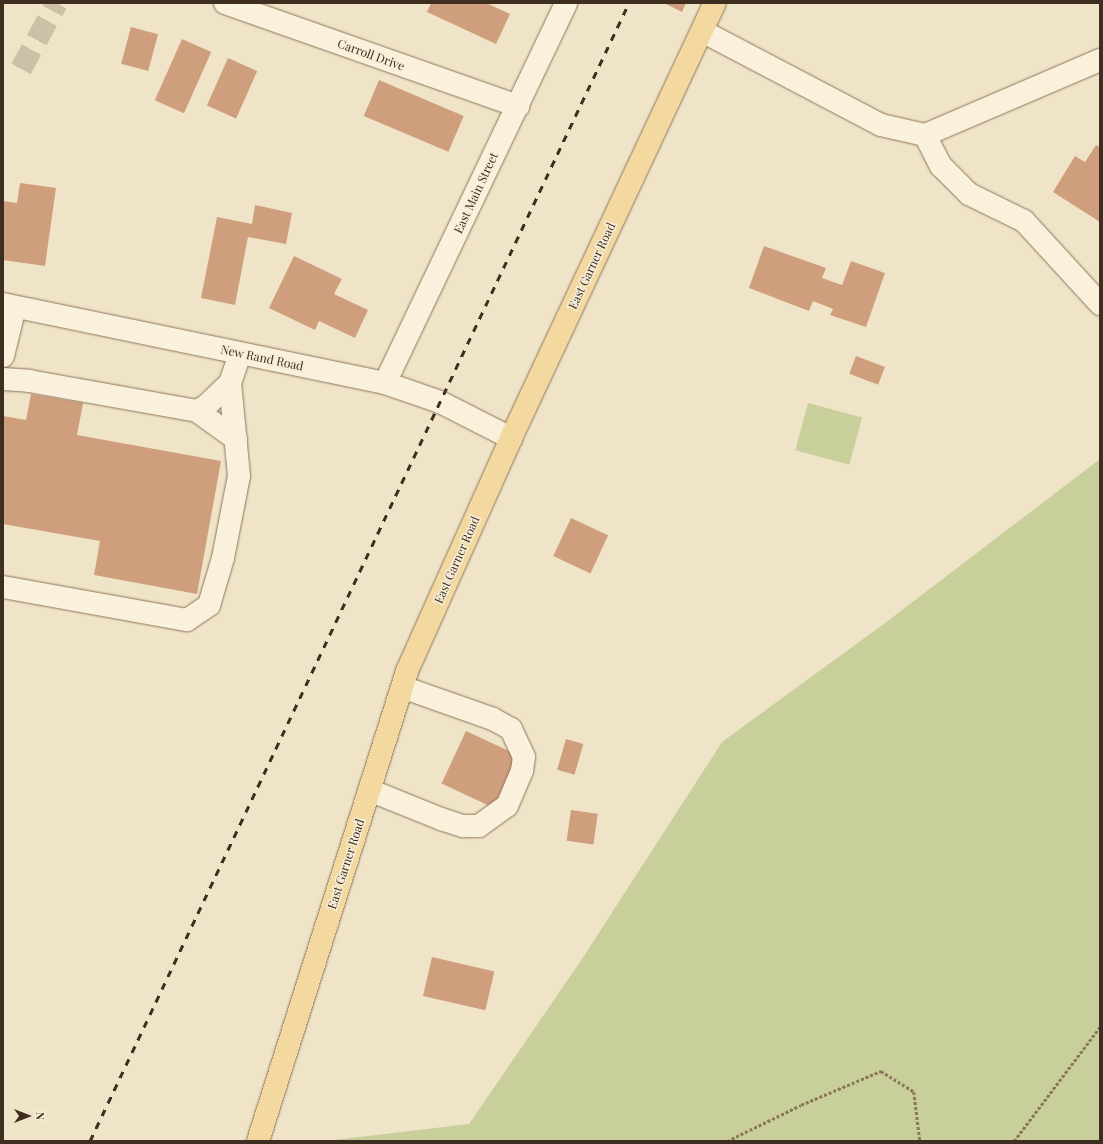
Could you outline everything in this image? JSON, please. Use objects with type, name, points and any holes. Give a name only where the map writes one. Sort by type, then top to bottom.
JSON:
[{"type":"main road","name":"East Garner Road","points":[[258,1141],[402,687],[511,438],[715,3]]},
{"type":"street","name":"Carroll Drive","points":[[225,3],[518,106]]},
{"type":"street","name":"East Main Street","points":[[385,384],[566,3]]},
{"type":"street","points":[[702,31],[881,125],[925,135],[1098,66]]},
{"type":"street","points":[[925,135],[941,166],[969,194],[1024,221],[1100,304]]},
{"type":"street","points":[[3,356],[9,306]]},
{"type":"street","name":"New Rand Road","points":[[9,306],[385,384],[440,402],[511,438]]},
{"type":"street","points":[[3,587],[187,620],[209,605],[223,558],[239,476],[230,384],[240,354]]},
{"type":"street","points":[[3,379],[29,381],[197,411],[236,439]]},
{"type":"street","points":[[197,411],[206,406],[230,384]]},
{"type":"street","points":[[369,790],[441,819],[463,826],[479,826],[507,806],[522,771],[524,757],[511,729],[493,719],[402,687]]},
{"type":"path","points":[[1014,1141],[1100,1027]]},
{"type":"path","points":[[727,1141],[801,1105],[881,1071],[914,1092],[920,1141]]},
{"type":"green space","points":[[808,403],[862,417],[849,465],[795,450]]},
{"type":"green space","points":[[1100,459],[1100,1141],[325,1141],[469,1124],[582,959],[722,742],[885,623]]},
{"type":"building","points":[[431,3],[486,3],[510,14],[496,44],[427,12]]},
{"type":"building","points":[[664,3],[686,3],[682,12]]},
{"type":"building","points":[[131,27],[158,34],[148,71],[121,64]]},
{"type":"building","points":[[182,39],[211,52],[184,113],[155,100]]},
{"type":"building","points":[[228,58],[257,71],[236,119],[207,106]]},
{"type":"building","points":[[379,80],[464,116],[448,152],[364,116]]},
{"type":"building","points":[[1096,145],[1100,147],[1100,222],[1053,192],[1075,156],[1085,162]]},
{"type":"building","points":[[20,183],[56,188],[45,266],[3,260],[3,201],[17,203]]},
{"type":"building","points":[[255,205],[292,213],[286,244],[248,237],[235,305],[201,298],[217,217],[252,224]]},
{"type":"building","points":[[764,246],[826,268],[822,278],[842,285],[851,261],[885,273],[866,327],[830,315],[833,309],[813,301],[809,311],[749,288]]},
{"type":"building","points":[[294,256],[342,279],[334,294],[368,310],[355,338],[319,321],[315,330],[269,308]]},
{"type":"building","points":[[856,356],[885,367],[878,385],[849,374]]},
{"type":"building","points":[[31,394],[83,403],[77,435],[221,461],[197,594],[94,575],[100,541],[3,524],[3,416],[26,420]]},
{"type":"building","points":[[571,518],[608,535],[590,573],[553,556]]},
{"type":"building","points":[[466,731],[519,756],[495,809],[441,784]]},
{"type":"building","points":[[566,739],[583,744],[574,775],[557,770]]},
{"type":"building","points":[[571,810],[598,814],[593,844],[567,841]]},
{"type":"building","points":[[432,957],[494,971],[485,1010],[423,996]]},
{"type":"tunnel","points":[[21,69],[57,3]]},
{"type":"railway","points":[[90,1141],[629,3]]}]
